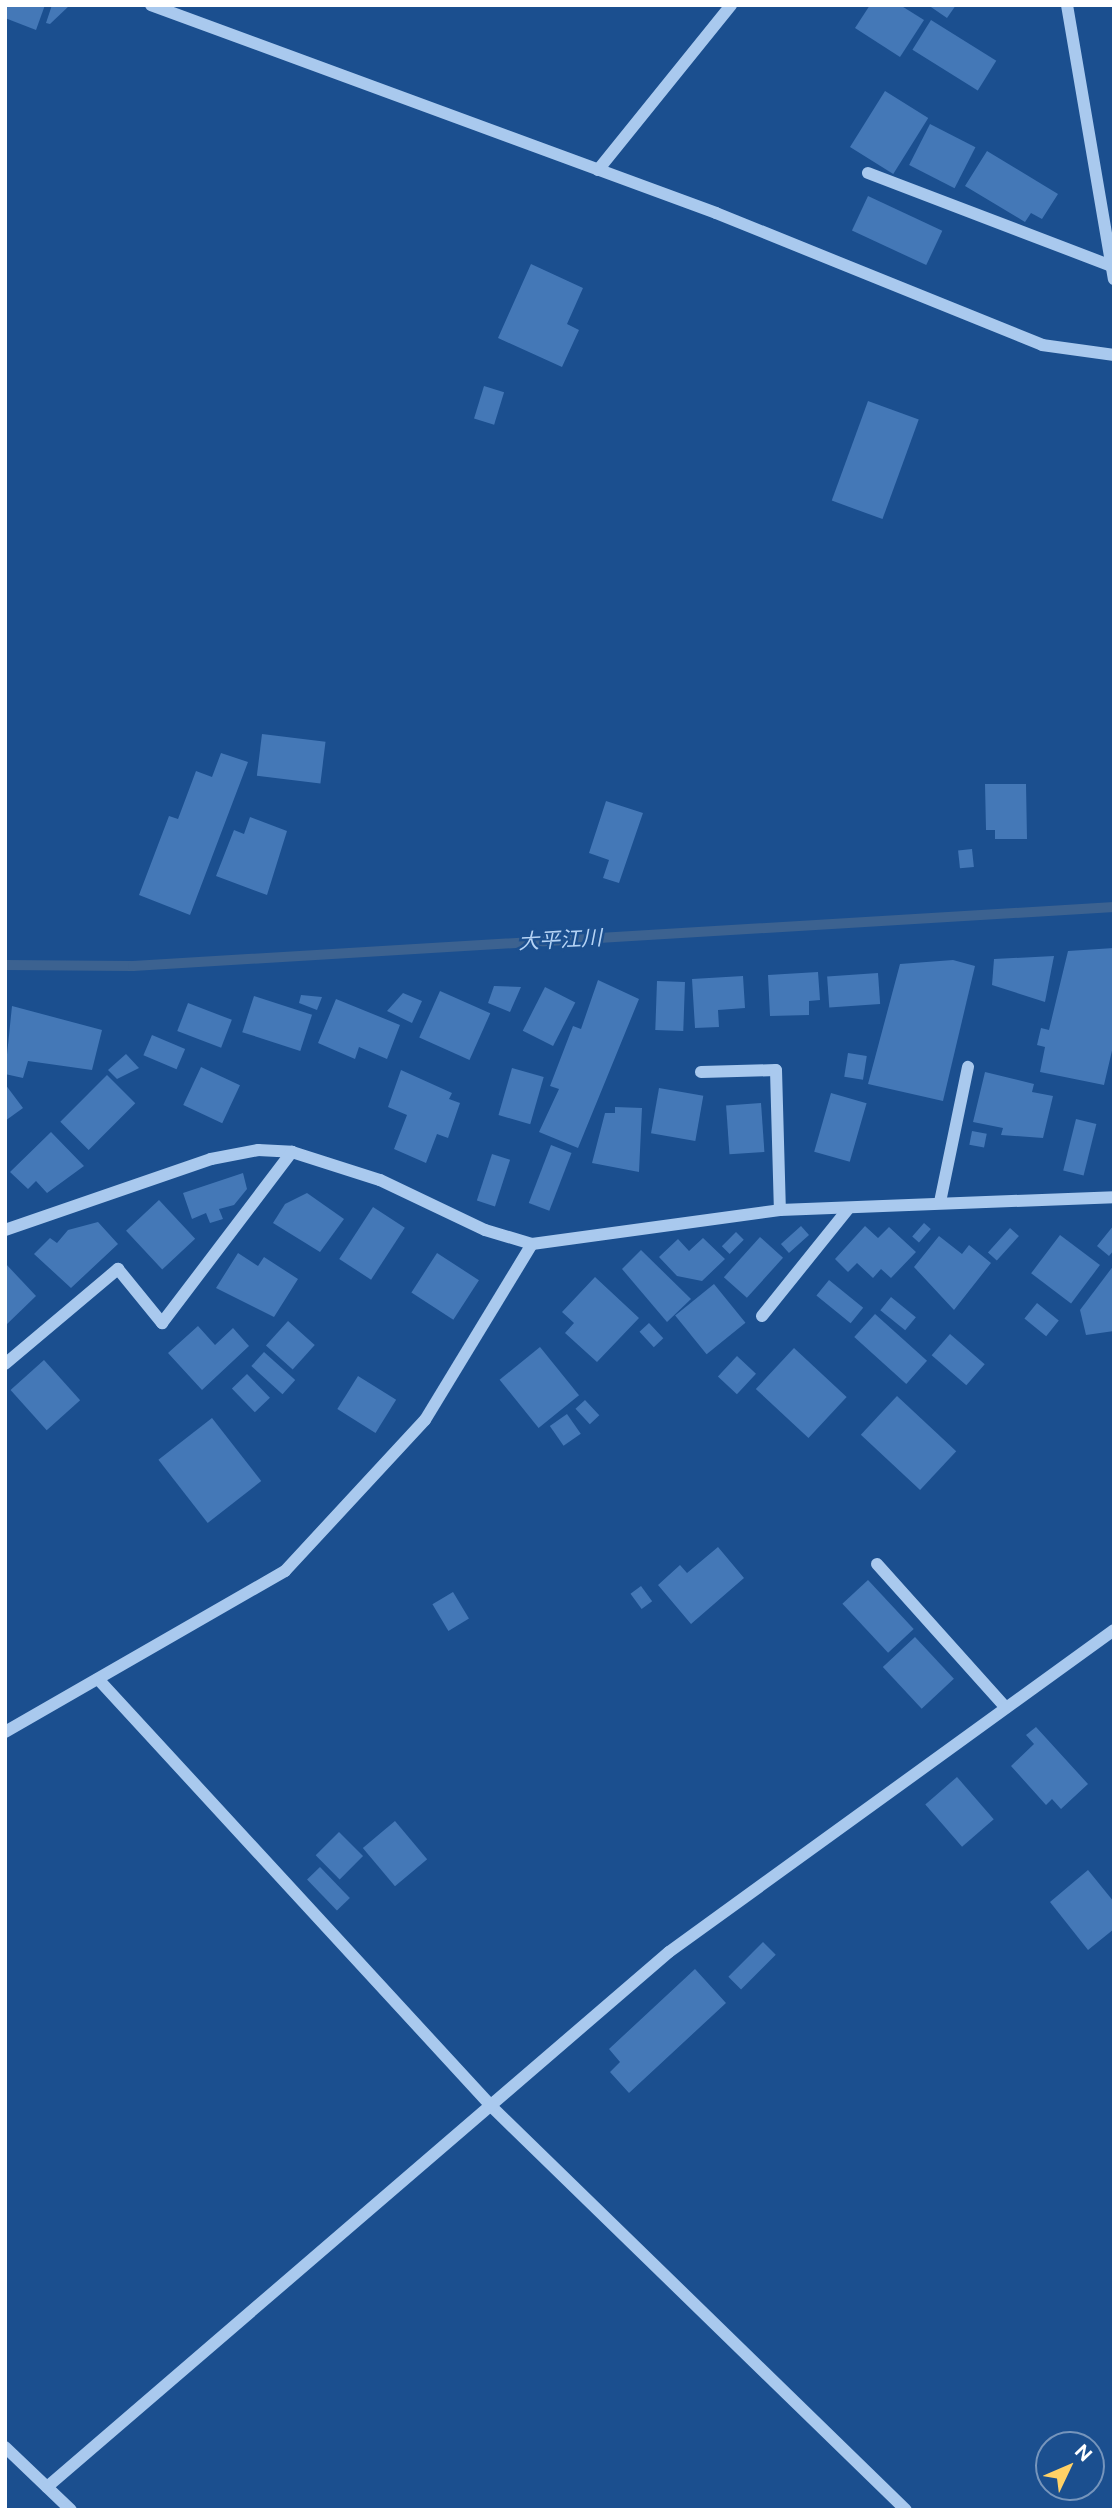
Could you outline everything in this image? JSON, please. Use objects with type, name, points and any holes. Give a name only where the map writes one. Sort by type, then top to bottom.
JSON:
[{"type":"street","points":[[151,5],[598,170],[1042,345],[1114,355]]},
{"type":"street","points":[[598,170],[731,5]]},
{"type":"street","points":[[1067,5],[1113,273]]},
{"type":"street","points":[[868,173],[1113,273]]},
{"type":"street","points":[[940,1202],[968,1067]]},
{"type":"street","points":[[701,1072],[776,1070],[780,1210]]},
{"type":"street","points":[[5,1230],[211,1159],[258,1150],[292,1153],[380,1180],[485,1230],[532,1244],[780,1210],[1114,1197]]},
{"type":"street","points":[[5,1364],[118,1269],[162,1323],[292,1153]]},
{"type":"street","points":[[762,1316],[848,1209]]},
{"type":"street","points":[[5,1732],[285,1571],[425,1420],[532,1244]]},
{"type":"street","points":[[877,1564],[1006,1708]]},
{"type":"street","points":[[47,2487],[493,2108],[669,1952],[1114,1630]]},
{"type":"street","points":[[98,1679],[493,2108],[906,2510]]},
{"type":"street","points":[[5,2447],[71,2510]]},
{"type":"building","points":[[5,5],[45,5],[36,30],[5,18]]},
{"type":"building","points":[[52,5],[70,5],[50,24],[46,23]]},
{"type":"building","points":[[870,5],[900,5],[924,20],[900,57],[855,28]]},
{"type":"building","points":[[928,5],[956,5],[947,18]]},
{"type":"building","points":[[931,20],[996,61],[978,90],[912,50]]},
{"type":"building","points":[[885,91],[928,118],[893,174],[850,147]]},
{"type":"building","points":[[930,124],[975,147],[955,188],[909,165]]},
{"type":"building","points":[[987,151],[1058,194],[1042,219],[1031,213],[1025,222],[965,186]]},
{"type":"building","points":[[868,196],[942,231],[926,265],[852,230]]},
{"type":"building","points":[[531,264],[583,288],[567,324],[579,330],[562,367],[498,338]]},
{"type":"building","points":[[484,386],[504,392],[494,425],[474,419]]},
{"type":"building","points":[[868,401],[919,419],[882,519],[832,501]]},
{"type":"building","points":[[262,734],[326,742],[320,783],[257,776]]},
{"type":"building","points":[[221,753],[248,762],[190,915],[139,895],[169,816],[178,819],[196,771],[212,777]]},
{"type":"building","points":[[985,784],[1026,784],[1027,839],[995,839],[995,830],[986,830]]},
{"type":"building","points":[[606,801],[643,813],[619,883],[603,878],[609,860],[589,853]]},
{"type":"building","points":[[250,817],[287,831],[267,895],[216,876],[234,830],[244,834]]},
{"type":"building","points":[[972,849],[974,867],[960,868],[958,850]]},
{"type":"building","points":[[1114,948],[1114,1042],[1104,1085],[1040,1072],[1045,1047],[1037,1045],[1041,1028],[1049,1030],[1068,951]]},
{"type":"building","points":[[1054,956],[1045,1002],[992,985],[994,959]]},
{"type":"building","points":[[953,960],[975,966],[943,1101],[868,1084],[900,964]]},
{"type":"building","points":[[818,972],[820,1000],[809,1001],[809,1015],[770,1016],[768,975]]},
{"type":"building","points":[[878,973],[880,1004],[829,1007],[827,977]]},
{"type":"building","points":[[743,976],[745,1008],[718,1010],[719,1027],[695,1028],[692,979]]},
{"type":"building","points":[[598,980],[639,999],[578,1148],[539,1132],[559,1089],[550,1086],[573,1026],[581,1029]]},
{"type":"building","points":[[657,981],[685,982],[683,1031],[655,1030]]},
{"type":"building","points":[[494,986],[521,987],[510,1012],[488,1003]]},
{"type":"building","points":[[545,987],[575,1002],[553,1046],[523,1031]]},
{"type":"building","points":[[440,991],[490,1013],[470,1060],[419,1038]]},
{"type":"building","points":[[403,993],[422,1001],[412,1023],[387,1011]]},
{"type":"building","points":[[301,995],[322,997],[317,1010],[299,1003]]},
{"type":"building","points":[[254,996],[312,1015],[300,1051],[242,1032]]},
{"type":"building","points":[[336,999],[400,1025],[387,1059],[359,1047],[355,1059],[318,1043]]},
{"type":"building","points":[[188,1003],[232,1020],[221,1048],[177,1031]]},
{"type":"building","points":[[12,1006],[102,1030],[92,1070],[28,1061],[23,1078],[5,1074]]},
{"type":"building","points":[[152,1035],[185,1049],[177,1069],[143,1055]]},
{"type":"building","points":[[848,1053],[867,1056],[863,1080],[844,1077]]},
{"type":"building","points":[[126,1054],[139,1068],[117,1079],[108,1070]]},
{"type":"building","points":[[201,1067],[240,1085],[222,1123],[183,1105]]},
{"type":"building","points":[[512,1068],[544,1077],[530,1124],[498,1115]]},
{"type":"building","points":[[401,1070],[452,1093],[449,1099],[460,1103],[448,1138],[437,1134],[426,1163],[394,1149],[407,1115],[388,1107]]},
{"type":"building","points":[[985,1072],[1034,1084],[1032,1092],[1053,1096],[1043,1138],[1001,1135],[1003,1128],[973,1122]]},
{"type":"building","points":[[107,1075],[135,1103],[89,1150],[60,1122]]},
{"type":"building","points":[[5,1084],[23,1108],[5,1121]]},
{"type":"building","points":[[659,1088],[703,1096],[695,1141],[651,1133]]},
{"type":"building","points":[[831,1093],[867,1103],[850,1162],[814,1152]]},
{"type":"building","points":[[761,1103],[764,1152],[730,1154],[726,1105]]},
{"type":"building","points":[[615,1107],[642,1108],[639,1172],[592,1163],[605,1113],[615,1113]]},
{"type":"building","points":[[1076,1119],[1096,1124],[1084,1176],[1063,1170]]},
{"type":"building","points":[[972,1131],[987,1134],[984,1148],[969,1145]]},
{"type":"building","points":[[51,1132],[84,1166],[47,1193],[36,1181],[28,1189],[10,1172]]},
{"type":"building","points":[[551,1145],[572,1153],[549,1211],[529,1203]]},
{"type":"building","points":[[492,1154],[510,1160],[495,1206],[477,1201]]},
{"type":"building","points":[[243,1173],[247,1189],[234,1205],[219,1209],[223,1219],[210,1223],[206,1213],[192,1219],[183,1193]]},
{"type":"building","points":[[307,1193],[344,1219],[320,1252],[273,1223],[285,1204]]},
{"type":"building","points":[[159,1200],[195,1239],[162,1269],[126,1231]]},
{"type":"building","points":[[373,1207],[405,1228],[371,1280],[339,1259]]},
{"type":"building","points":[[98,1222],[118,1244],[71,1288],[34,1254],[50,1238],[57,1243],[68,1230]]},
{"type":"building","points":[[924,1223],[931,1229],[919,1242],[912,1237]]},
{"type":"building","points":[[1114,1225],[1114,1250],[1109,1256],[1097,1246]]},
{"type":"building","points":[[801,1226],[809,1235],[789,1253],[781,1244]]},
{"type":"building","points":[[865,1226],[878,1238],[889,1227],[916,1252],[891,1278],[881,1269],[873,1278],[857,1263],[848,1272],[835,1259]]},
{"type":"building","points":[[1010,1228],[1019,1236],[997,1261],[988,1253]]},
{"type":"building","points":[[736,1232],[744,1240],[730,1254],[722,1246]]},
{"type":"building","points":[[1060,1235],[1100,1265],[1071,1303],[1031,1273]]},
{"type":"building","points":[[939,1236],[962,1254],[969,1245],[991,1263],[954,1310],[914,1267]]},
{"type":"building","points":[[760,1237],[783,1258],[747,1298],[724,1277]]},
{"type":"building","points":[[703,1238],[725,1259],[702,1281],[677,1276],[659,1257],[678,1239],[689,1251]]},
{"type":"building","points":[[641,1250],[691,1299],[667,1322],[622,1269]]},
{"type":"building","points":[[238,1253],[258,1266],[264,1257],[298,1279],[274,1317],[216,1288]]},
{"type":"building","points":[[437,1253],[479,1280],[453,1320],[411,1292]]},
{"type":"building","points":[[5,1263],[36,1296],[5,1326]]},
{"type":"building","points":[[1114,1265],[1114,1331],[1086,1335],[1080,1310]]},
{"type":"building","points":[[595,1277],[639,1318],[597,1362],[565,1333],[574,1323],[562,1312]]},
{"type":"building","points":[[829,1280],[863,1308],[851,1323],[816,1296]]},
{"type":"building","points":[[714,1284],[745,1323],[707,1354],[675,1315]]},
{"type":"building","points":[[891,1297],[916,1317],[905,1330],[880,1310]]},
{"type":"building","points":[[1037,1303],[1059,1321],[1046,1336],[1024,1319]]},
{"type":"building","points":[[875,1314],[927,1361],[906,1384],[854,1337]]},
{"type":"building","points":[[288,1321],[315,1345],[293,1370],[266,1346]]},
{"type":"building","points":[[649,1323],[663,1338],[654,1347],[639,1332]]},
{"type":"building","points":[[198,1326],[215,1345],[233,1328],[249,1346],[202,1390],[168,1353]]},
{"type":"building","points":[[950,1334],[985,1364],[966,1385],[932,1355]]},
{"type":"building","points":[[540,1347],[579,1395],[539,1428],[500,1380]]},
{"type":"building","points":[[794,1348],[847,1397],[808,1438],[756,1389]]},
{"type":"building","points":[[264,1352],[295,1380],[282,1394],[251,1366]]},
{"type":"building","points":[[737,1356],[756,1374],[737,1394],[718,1376]]},
{"type":"building","points":[[44,1360],[80,1400],[47,1430],[11,1390]]},
{"type":"building","points":[[247,1374],[270,1398],[255,1412],[232,1389]]},
{"type":"building","points":[[358,1376],[396,1400],[375,1433],[337,1409]]},
{"type":"building","points":[[897,1396],[956,1451],[920,1490],[861,1435]]},
{"type":"building","points":[[585,1400],[599,1415],[590,1424],[575,1409]]},
{"type":"building","points":[[567,1414],[581,1434],[564,1446],[550,1426]]},
{"type":"building","points":[[212,1418],[261,1481],[208,1523],[158,1460]]},
{"type":"building","points":[[718,1547],[744,1578],[691,1624],[658,1585],[680,1565],[687,1573]]},
{"type":"building","points":[[868,1580],[914,1629],[888,1653],[842,1604]]},
{"type":"building","points":[[641,1586],[652,1601],[642,1609],[630,1594]]},
{"type":"building","points":[[453,1592],[469,1619],[448,1631],[432,1604]]},
{"type":"building","points":[[915,1637],[954,1679],[922,1709],[883,1667]]},
{"type":"building","points":[[1036,1727],[1088,1784],[1061,1809],[1052,1799],[1046,1805],[1011,1766],[1034,1744],[1026,1735]]},
{"type":"building","points":[[957,1777],[994,1819],[962,1847],[925,1805]]},
{"type":"building","points":[[395,1821],[427,1859],[395,1886],[363,1848]]},
{"type":"building","points":[[339,1832],[363,1856],[340,1879],[316,1855]]},
{"type":"building","points":[[320,1867],[350,1898],[337,1910],[307,1880]]},
{"type":"building","points":[[1088,1870],[1114,1902],[1114,1929],[1088,1950],[1050,1902]]},
{"type":"building","points":[[763,1942],[776,1955],[741,1989],[728,1977]]},
{"type":"building","points":[[695,1969],[726,2003],[629,2093],[610,2072],[620,2062],[609,2049]]},
{"type":"waterway","name":"大平江川","points":[[5,965],[133,966],[1114,907]]}]
